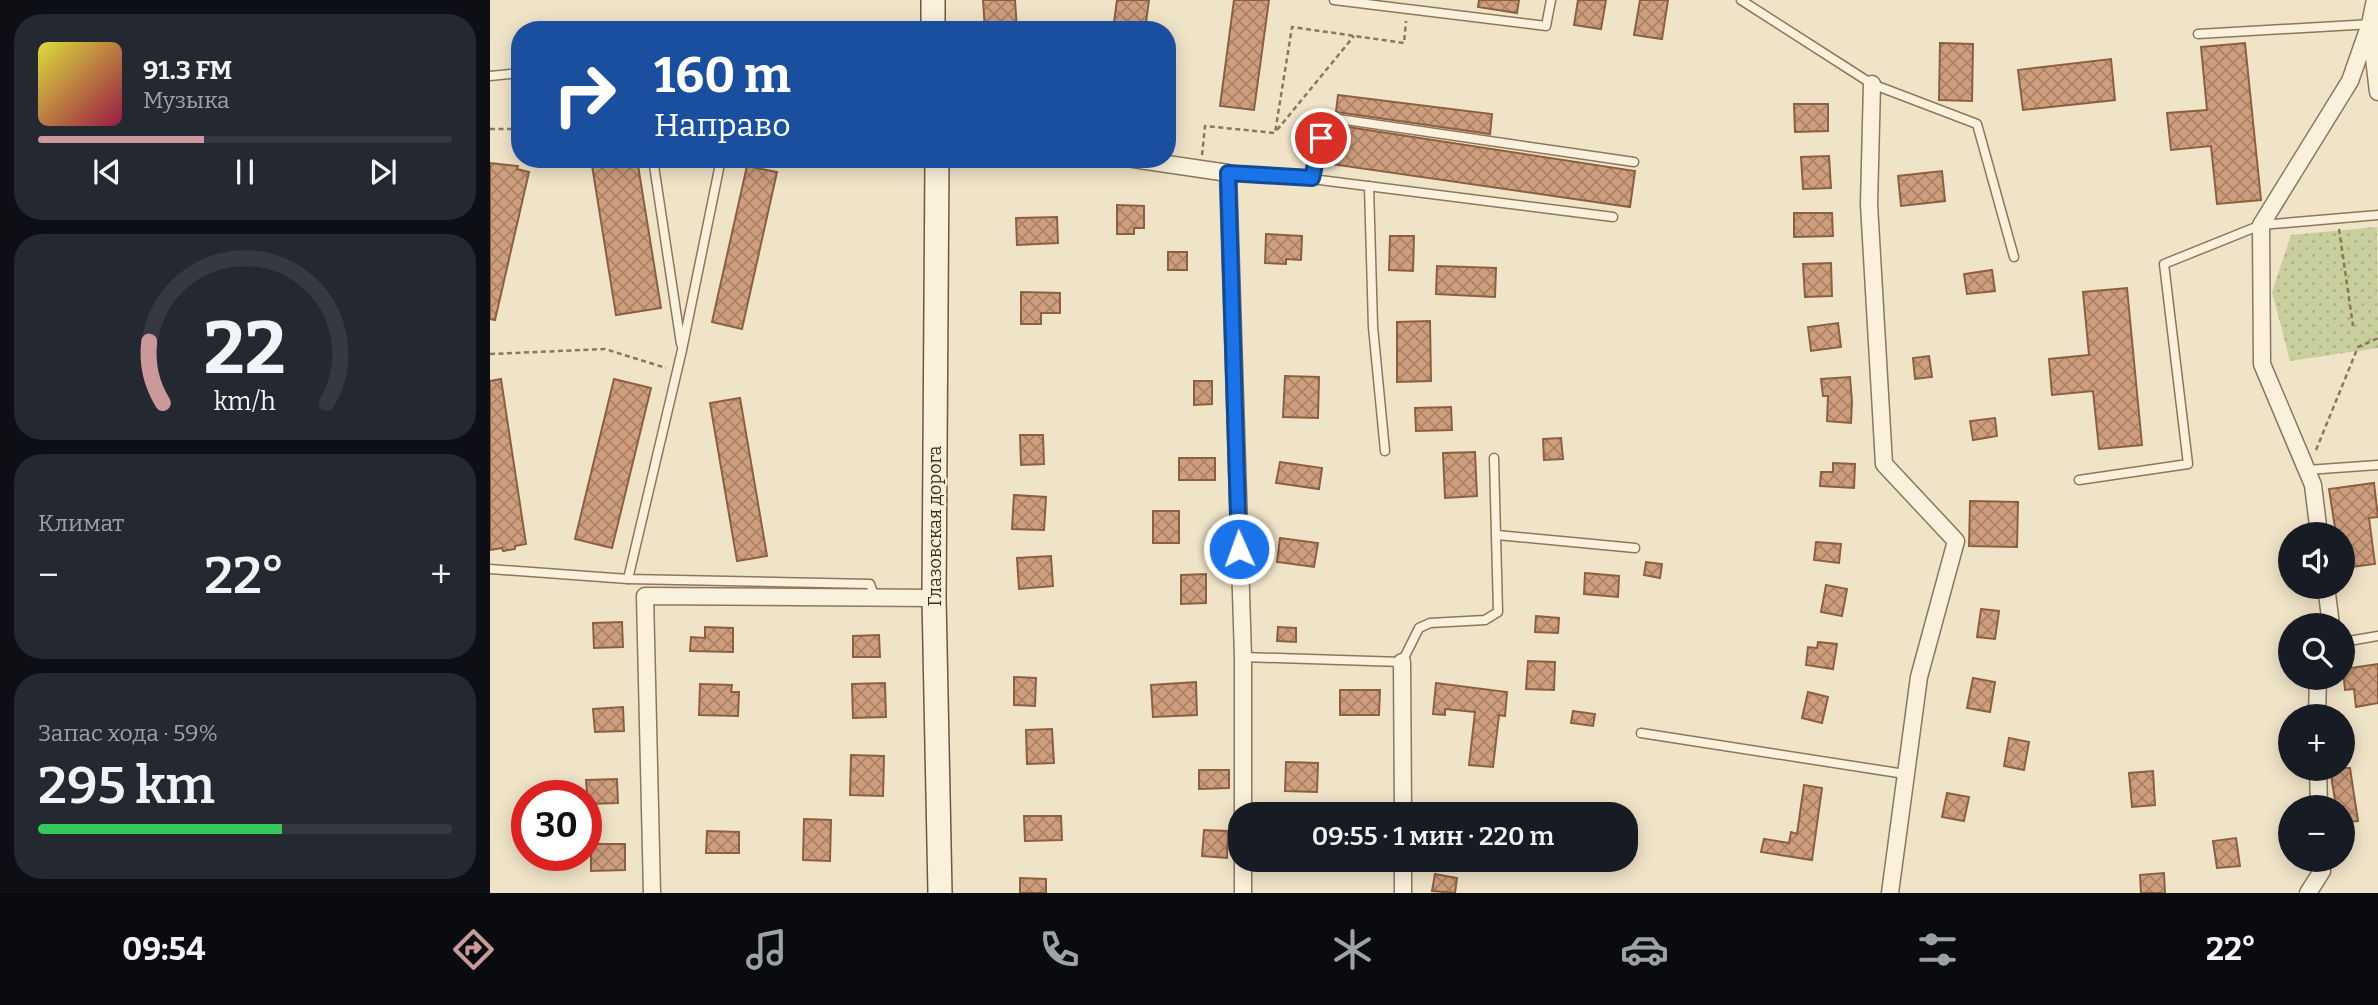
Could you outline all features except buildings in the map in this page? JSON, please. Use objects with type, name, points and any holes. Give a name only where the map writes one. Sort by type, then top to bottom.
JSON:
[{"type":"street","points":[[933,0],[933,21]]},
{"type":"street","points":[[2375,0],[2378,92]]},
{"type":"street","points":[[2318,522],[2313,485],[2262,364],[2261,225],[2350,81],[2374,23]]},
{"type":"street","points":[[1872,84],[1869,204],[1884,464],[1956,541],[1919,677],[1890,893]]},
{"type":"street","points":[[1176,165],[1228,173],[1243,657],[1243,802]]},
{"type":"street","name":"Глазовская дорога","points":[[937,168],[934,598],[940,893]]},
{"type":"street","points":[[652,893],[645,596],[934,598]]},
{"type":"street","points":[[1402,662],[1403,802]]},
{"type":"street","points":[[1243,872],[1243,893]]},
{"type":"street","points":[[1403,872],[1403,893]]},
{"type":"street","points":[[2308,893],[2321,872]]},
{"type":"lane","points":[[1334,0],[1546,26],[1551,0]]},
{"type":"lane","points":[[1741,0],[1872,84],[1977,124],[2014,257]]},
{"type":"lane","points":[[2198,34],[2374,23]]},
{"type":"lane","points":[[490,76],[511,74]]},
{"type":"lane","points":[[1312,178],[1325,117],[1634,162]]},
{"type":"lane","points":[[654,168],[682,350]]},
{"type":"lane","points":[[628,579],[682,350],[719,168]]},
{"type":"lane","points":[[1228,173],[1312,178],[1613,217]]},
{"type":"lane","points":[[1369,186],[1373,327],[1385,451]]},
{"type":"lane","points":[[2079,480],[2188,464],[2164,264],[2261,225],[2378,215]]},
{"type":"lane","points":[[1243,657],[1402,662],[1419,628],[1430,623],[1485,620],[1498,612],[1494,458]]},
{"type":"lane","points":[[2307,470],[2378,465]]},
{"type":"lane","points":[[1497,535],[1635,548]]},
{"type":"lane","points":[[490,569],[628,579],[870,584],[875,598]]},
{"type":"lane","points":[[2355,640],[2378,636]]},
{"type":"lane","points":[[1641,733],[1905,774]]},
{"type":"path","points":[[1275,133],[1292,27],[1404,43],[1408,9]]},
{"type":"path","points":[[1275,133],[1354,36]]},
{"type":"path","points":[[1200,169],[1205,126],[1275,133]]},
{"type":"path","points":[[490,129],[511,129]]},
{"type":"path","points":[[2338,218],[2353,326]]},
{"type":"path","points":[[2307,470],[2358,347],[2378,338]]},
{"type":"path","points":[[490,354],[604,349],[677,371]]},
{"type":"green space","points":[[2377,227],[2378,348],[2290,361],[2272,292],[2291,235]]},
{"type":"route","points":[[1239,549],[1228,173],[1312,178],[1321,138]]}]
